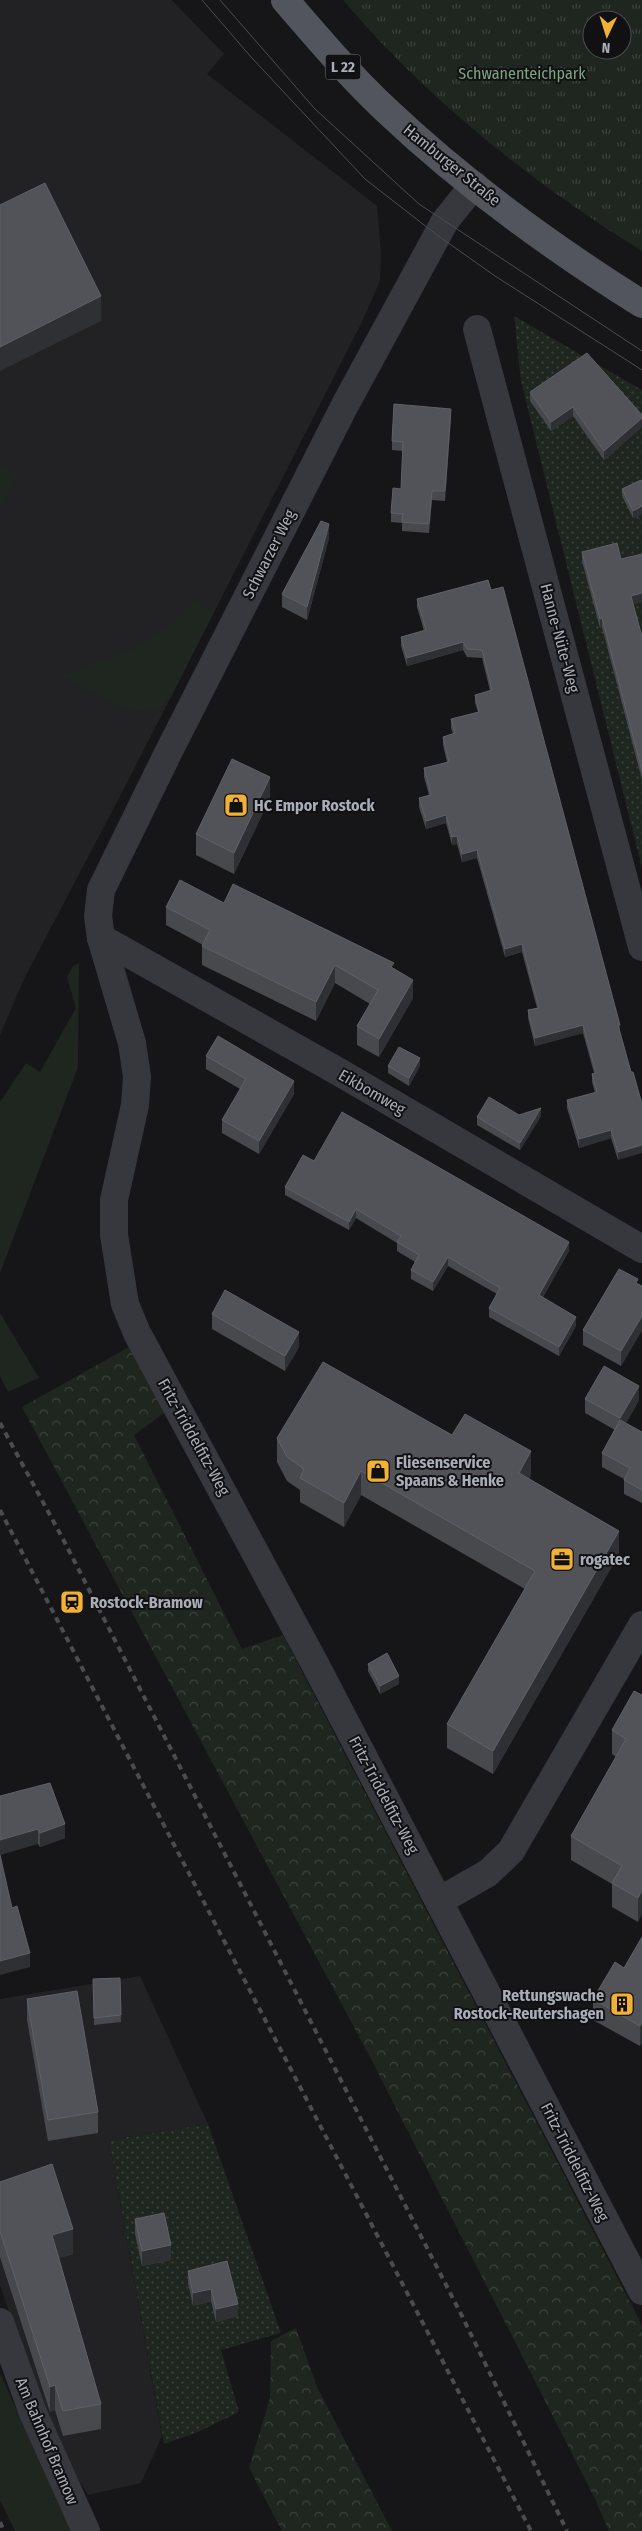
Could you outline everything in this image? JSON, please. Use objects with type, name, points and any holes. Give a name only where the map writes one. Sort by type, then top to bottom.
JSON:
[{"type":"main road","name":"Hamburger Straße","points":[[285,0],[342,66],[384,109],[474,185],[592,273],[642,304]]},
{"type":"street","name":"Schwarzer Weg","points":[[101,938],[98,916],[101,890],[168,753],[344,405],[410,281],[445,221],[474,185]]},
{"type":"street","name":"Hanne-Nüte-Weg","points":[[478,329],[642,947]]},
{"type":"street","name":"Eikbomweg","points":[[101,938],[348,1077],[642,1249]]},
{"type":"street","name":"Fritz-Triddelfitz-Weg","points":[[101,938],[132,1043],[137,1077],[135,1105],[114,1200],[114,1235],[126,1304],[137,1333],[203,1452],[642,2291]]},
{"type":"street","points":[[439,1900],[488,1873],[510,1851],[642,1625]]},
{"type":"street","name":"Am Bahnhof Bramow","points":[[0,2322],[32,2413],[86,2531]]},
{"type":"shaded area","points":[[0,0],[172,0],[224,54],[207,74],[377,206],[381,252],[380,281],[361,324],[129,779],[25,977],[0,1035]]},
{"type":"shaded area","points":[[140,1976],[208,2124],[109,2140],[162,2436],[141,2483],[88,2495],[50,2433],[0,2285],[0,1999]]},
{"type":"green space","name":"Schwanenteichpark","points":[[343,0],[642,0],[642,251],[601,225],[521,168],[446,105],[410,71]]},
{"type":"green space","points":[[514,316],[642,390],[642,868],[521,381]]},
{"type":"green space","points":[[0,464],[19,473],[0,507]]},
{"type":"green space","points":[[194,600],[214,612],[171,697],[154,712],[126,709],[60,676],[129,651],[162,631]]},
{"type":"green space","points":[[79,963],[78,1067],[0,1273],[0,1102],[26,1063],[40,1072],[76,1008],[67,977],[73,966]]},
{"type":"green space","points":[[0,1313],[39,1378],[8,1392],[0,1376]]},
{"type":"green space","points":[[131,1346],[168,1410],[134,1435],[242,1649],[283,1635],[642,2325],[642,2531],[609,2531],[595,2499],[371,2059],[22,1407]]},
{"type":"green space","points":[[208,2124],[281,2333],[221,2350],[239,2412],[198,2432],[164,2444],[109,2140]]},
{"type":"green space","points":[[296,2328],[317,2387],[392,2531],[282,2531],[249,2468],[270,2398],[271,2341]]},
{"type":"green space","points":[[0,2373],[71,2531],[15,2531],[0,2500]]},
{"type":"building","points":[[45,183],[101,296],[0,347],[0,205]]},
{"type":"building","points":[[587,353],[642,415],[642,418],[604,451],[573,407],[551,422],[530,392]]},
{"type":"building","points":[[394,404],[451,409],[445,491],[432,491],[429,524],[402,522],[403,514],[391,513],[393,488],[401,489],[403,442],[392,441]]},
{"type":"building","points":[[641,480],[642,506],[633,511],[622,489]]},
{"type":"building","points":[[321,521],[329,524],[307,607],[282,594]]},
{"type":"building","points":[[617,543],[621,559],[642,554],[642,593],[631,596],[642,637],[642,771],[602,618],[600,619],[582,552]]},
{"type":"building","points":[[488,580],[491,590],[503,587],[620,1025],[618,1025],[642,1104],[642,1145],[618,1152],[611,1130],[579,1139],[567,1100],[597,1092],[592,1074],[596,1073],[583,1025],[535,1038],[528,1010],[539,1008],[522,944],[505,949],[477,850],[462,854],[457,836],[452,837],[446,815],[426,821],[419,798],[431,795],[424,768],[449,762],[443,737],[455,733],[451,719],[479,712],[475,695],[492,690],[482,650],[467,649],[463,642],[407,658],[401,637],[426,630],[417,599]]},
{"type":"building","points":[[232,759],[270,777],[234,853],[196,834]]},
{"type":"building","points":[[180,880],[224,903],[233,884],[394,963],[391,967],[413,980],[379,1039],[357,1026],[378,990],[335,965],[316,1002],[202,946],[210,930],[166,907]]},
{"type":"building","points":[[218,1036],[294,1081],[259,1141],[222,1120],[246,1079],[206,1056]]},
{"type":"building","points":[[399,1047],[420,1058],[409,1078],[388,1066]]},
{"type":"building","points":[[489,1097],[519,1115],[541,1108],[520,1143],[477,1117]]},
{"type":"building","points":[[342,1112],[569,1242],[539,1295],[576,1317],[559,1347],[489,1308],[500,1288],[448,1257],[433,1282],[411,1270],[419,1255],[397,1242],[401,1236],[356,1209],[349,1222],[285,1187],[303,1155],[314,1161]]},
{"type":"building","points":[[619,1269],[638,1279],[636,1283],[642,1286],[642,1316],[621,1351],[583,1330]]},
{"type":"building","points":[[225,1290],[299,1332],[285,1356],[212,1314]]},
{"type":"building","points":[[323,1362],[452,1435],[465,1414],[531,1451],[519,1473],[619,1531],[493,1751],[447,1724],[535,1571],[361,1471],[344,1503],[300,1478],[304,1469],[287,1457],[277,1438]]},
{"type":"building","points":[[604,1366],[639,1386],[620,1418],[585,1399]]},
{"type":"building","points":[[620,1420],[642,1432],[642,1490],[624,1480],[630,1468],[602,1453]]},
{"type":"building","points":[[387,1653],[399,1676],[380,1686],[368,1664]]},
{"type":"building","points":[[634,1691],[642,1695],[642,1890],[638,1898],[612,1883],[622,1866],[571,1836],[626,1739],[612,1730]]},
{"type":"building","points":[[50,1783],[65,1824],[40,1833],[38,1829],[0,1840],[0,1796]]},
{"type":"building","points":[[0,1855],[12,1908],[17,1906],[30,1953],[0,1961]]},
{"type":"building","points":[[642,1937],[642,2022],[640,2026],[593,1999],[615,1962],[624,1968]]},
{"type":"building","points":[[120,1978],[121,2015],[94,2018],[93,1979]]},
{"type":"building","points":[[77,1991],[98,2112],[48,2120],[27,1999]]},
{"type":"building","points":[[52,2164],[73,2229],[52,2235],[101,2404],[63,2411],[55,2385],[50,2387],[0,2231],[0,2182]]},
{"type":"building","points":[[164,2213],[171,2245],[142,2251],[135,2219]]},
{"type":"building","points":[[227,2261],[238,2304],[216,2309],[211,2289],[193,2293],[188,2271]]},
{"type":"tram line","points":[[202,0],[251,57],[365,179],[437,235],[495,276],[642,370]]},
{"type":"tram line","points":[[220,0],[315,109],[419,204],[642,351]]},
{"type":"railway","points":[[0,1423],[63,1539],[462,2316],[567,2531]]},
{"type":"railway","points":[[0,1510],[531,2531]]},
{"type":"railway","points":[[0,2522],[4,2531]]},
{"type":"place","name":"HC Empor Rostock","points":[[236,805]]},
{"type":"place","name":"Fliesenservice Spaans & Henke","points":[[378,1471]]},
{"type":"place","name":"rogatec","points":[[562,1559]]},
{"type":"place","name":"Rostock-Bramow","points":[[72,1602]]},
{"type":"place","name":"Rettungswache Rostock-Reutershagen","points":[[622,2004]]}]
